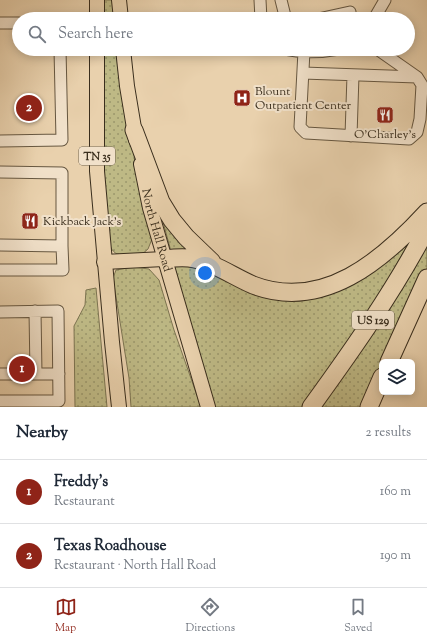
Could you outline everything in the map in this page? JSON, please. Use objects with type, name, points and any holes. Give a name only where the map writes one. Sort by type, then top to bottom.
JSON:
[{"type":"highway","points":[[134,130],[161,202],[172,220],[199,251],[220,268]]},
{"type":"highway","points":[[164,259],[187,258],[199,260],[220,268],[254,285],[272,290],[293,292],[314,290],[337,283],[364,269],[397,244],[427,212]]},
{"type":"highway","name":"US 129","points":[[311,407],[382,307],[427,228]]},
{"type":"highway","name":"US 129","points":[[390,359],[427,278]]},
{"type":"highway","points":[[369,407],[379,384]]},
{"type":"main road","points":[[97,0],[97,12]]},
{"type":"main road","points":[[119,0],[120,12]]},
{"type":"main road","name":"TN 35","points":[[97,56],[97,171],[104,262],[119,407]]},
{"type":"main road","name":"North Hall Road","points":[[124,56],[134,130],[150,208],[208,407]]},
{"type":"main road","points":[[104,262],[164,259]]},
{"type":"street","points":[[260,0],[261,12]]},
{"type":"street","points":[[281,0],[284,12]]},
{"type":"street","points":[[378,12],[385,0]]},
{"type":"street","points":[[0,23],[12,23]]},
{"type":"street","points":[[0,141],[62,140],[60,56]]},
{"type":"street","points":[[304,56],[300,127],[306,133],[409,139],[417,132],[420,119],[422,85],[417,77],[387,56]]},
{"type":"street","points":[[303,73],[417,77]]},
{"type":"street","points":[[350,136],[353,75]]},
{"type":"street","points":[[0,172],[62,174],[63,270],[0,270]]},
{"type":"street","points":[[0,245],[62,246]]},
{"type":"street","points":[[35,311],[36,374]]},
{"type":"street","points":[[0,312],[58,311],[59,401],[0,401]]},
{"type":"street","points":[[0,374],[59,374]]},
{"type":"shaded area","points":[[102,0],[112,0],[113,12],[102,12]]},
{"type":"shaded area","points":[[102,56],[119,56],[135,162],[152,239],[148,249],[140,256],[117,254],[111,248],[107,234],[103,147]]},
{"type":"shaded area","points":[[157,200],[195,252],[172,255]]},
{"type":"shaded area","points":[[411,239],[376,300],[305,407],[212,407],[173,261],[315,296]]},
{"type":"shaded area","points":[[427,239],[427,270],[385,359],[379,359],[379,373],[363,407],[322,407]]},
{"type":"shaded area","points":[[133,267],[149,269],[159,280],[174,330],[201,407],[131,407],[129,378],[113,278],[116,270]]},
{"type":"shaded area","points":[[96,288],[107,407],[75,407],[74,326],[85,305],[86,290]]},
{"type":"place","name":"Blount Outpatient Center","points":[[242,98]]},
{"type":"place","name":"Texas Roadhouse","points":[[29,108]]},
{"type":"place","name":"O'Charley's","points":[[385,115]]},
{"type":"place","name":"Kickback Jack's","points":[[30,221]]},
{"type":"place","name":"Freddy's","points":[[22,369]]}]
